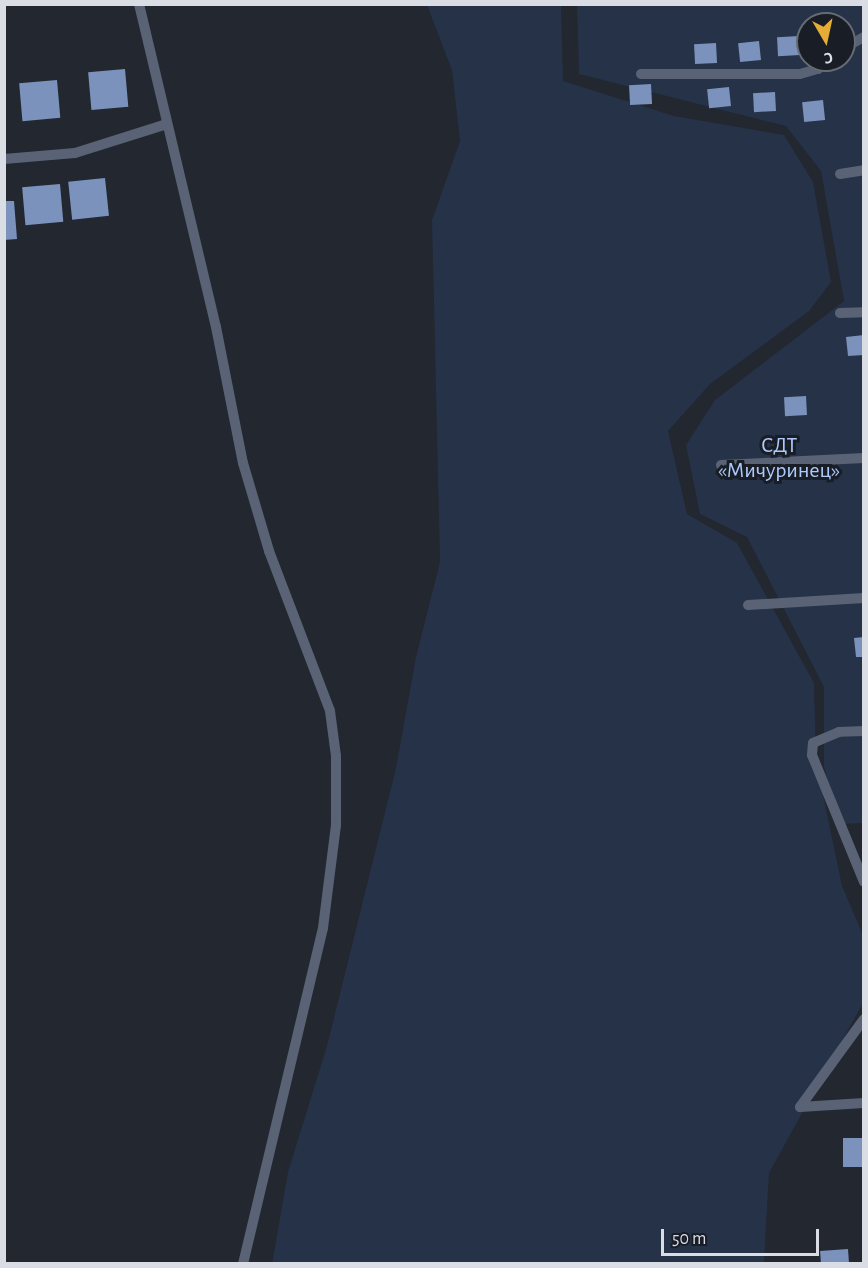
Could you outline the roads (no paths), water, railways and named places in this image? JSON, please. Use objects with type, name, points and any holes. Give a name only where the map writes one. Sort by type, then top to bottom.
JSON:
[{"type":"lane","points":[[139,4],[216,327],[243,463],[269,551],[330,711],[336,756],[336,825],[322,928],[243,1263]]},
{"type":"lane","points":[[641,74],[800,74],[807,72]]},
{"type":"lane","points":[[4,159],[75,153],[166,124]]},
{"type":"lane","points":[[840,174],[864,170]]},
{"type":"lane","points":[[840,313],[864,312]]},
{"type":"lane","points":[[721,465],[864,458]]},
{"type":"lane","points":[[748,605],[864,598]]},
{"type":"lane","points":[[864,731],[839,732],[813,743],[812,755],[864,882]]},
{"type":"lane","points":[[864,1020],[800,1107],[864,1103]]},
{"type":"park label","name":"СДТ «Мичуринец»","points":[[779,458]]}]
